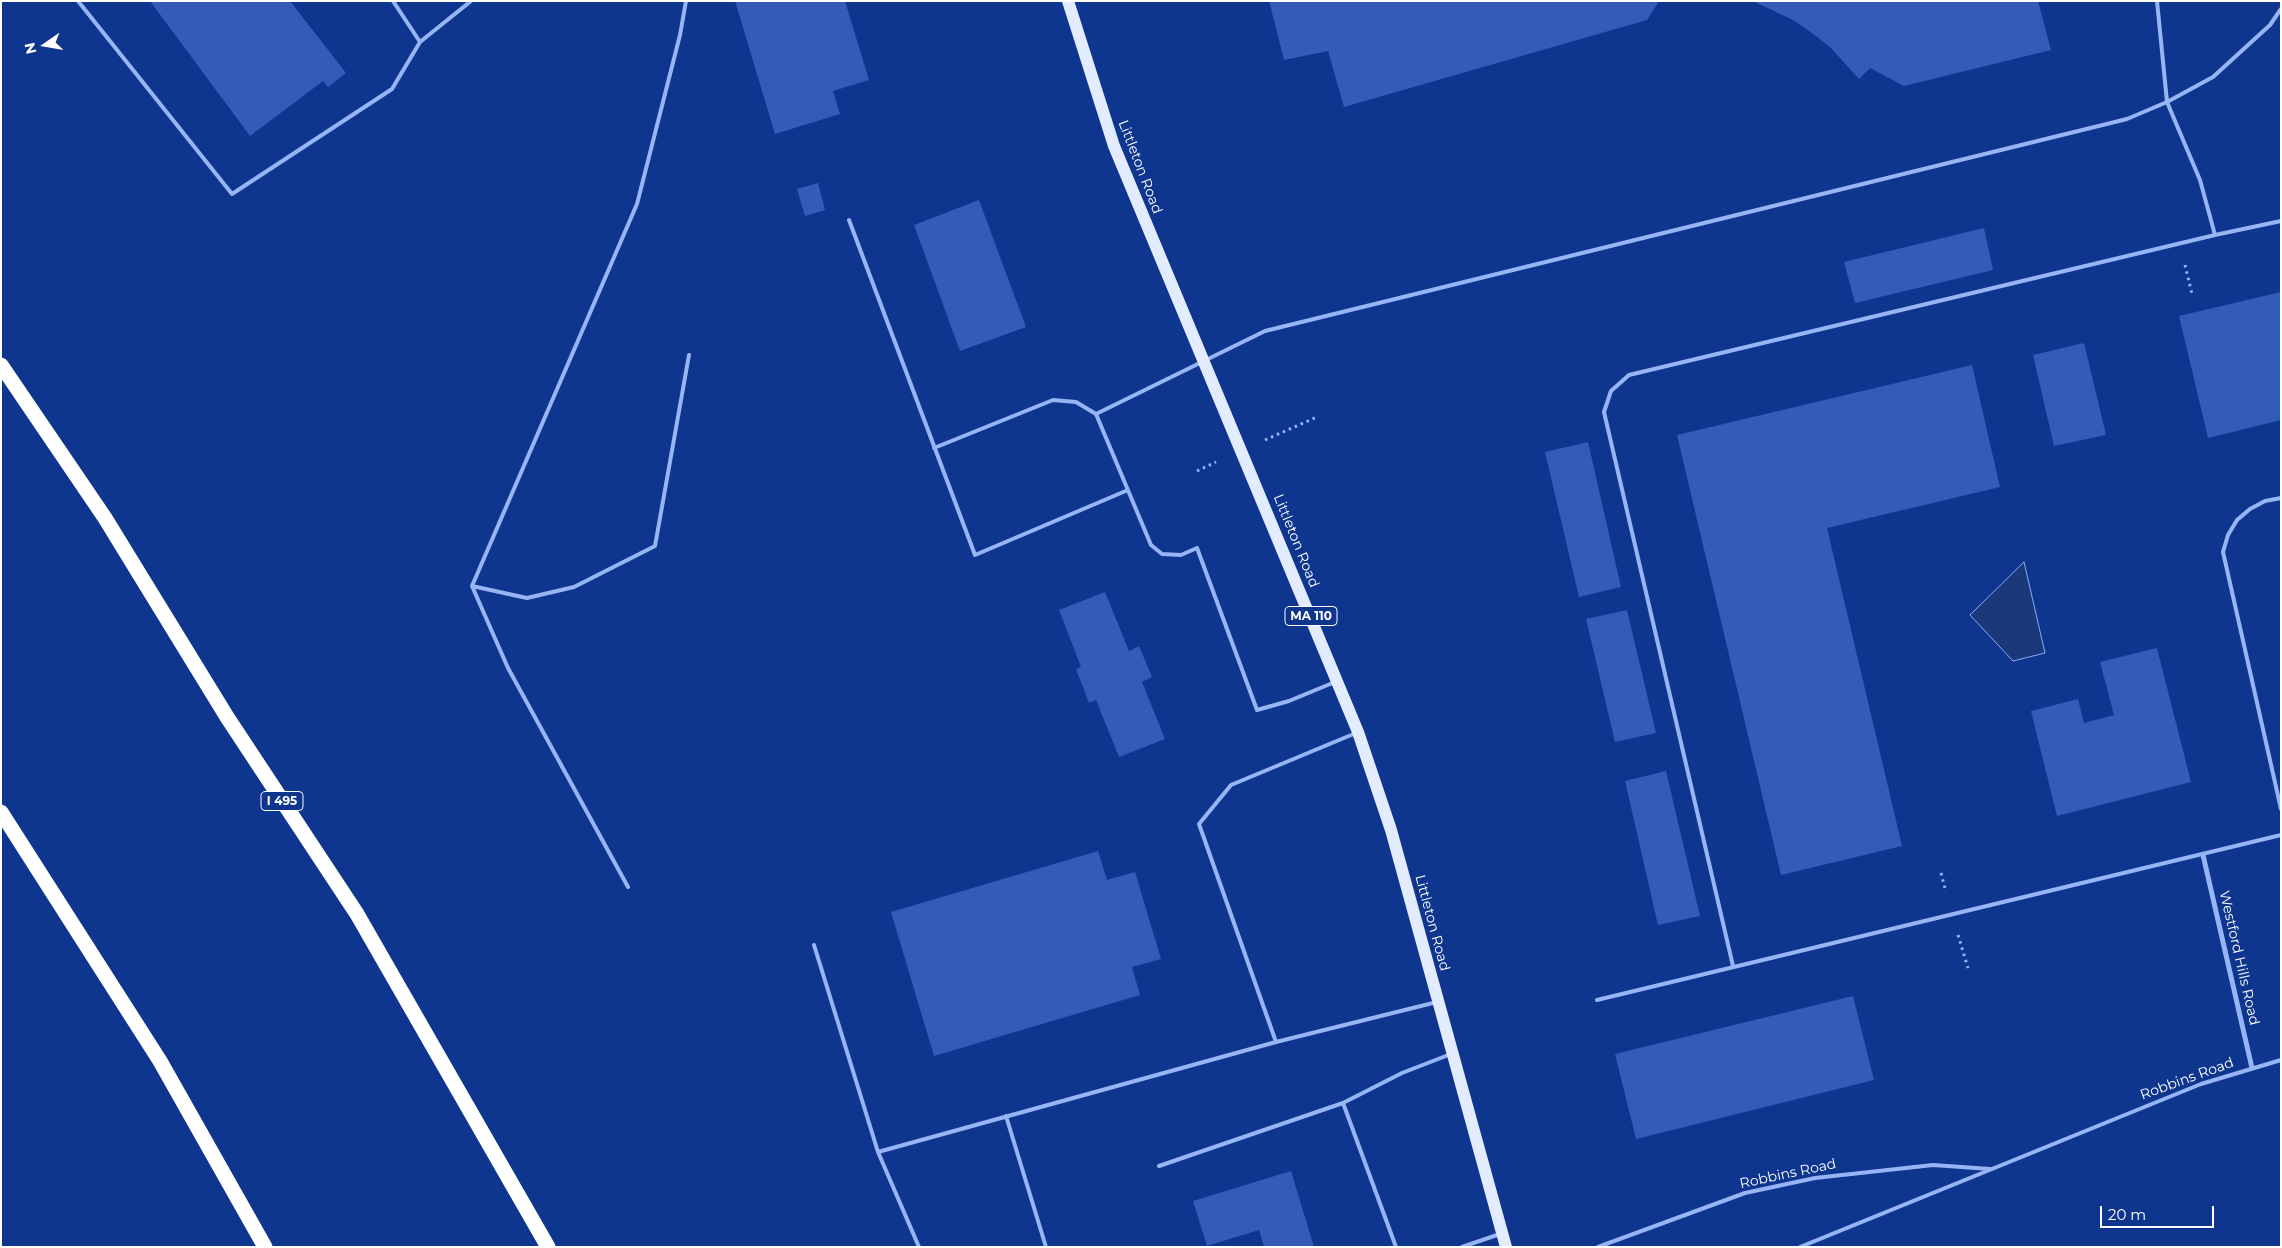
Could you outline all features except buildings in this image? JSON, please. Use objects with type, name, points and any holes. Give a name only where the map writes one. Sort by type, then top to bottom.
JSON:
[{"type":"highway","name":"I 495","points":[[1,364],[105,518],[227,717],[357,914],[548,1247]]},
{"type":"highway","points":[[1,812],[160,1061],[264,1247]]},
{"type":"main road","name":"Littleton Road","points":[[1068,1],[1081,47],[1114,146],[1358,732],[1391,830],[1506,1247]]},
{"type":"street","name":"Westford Hills Road","points":[[2203,854],[2252,1068]]},
{"type":"lane","points":[[78,1],[232,194],[392,89],[420,42],[471,1]]},
{"type":"lane","points":[[393,1],[420,42]]},
{"type":"lane","points":[[628,887],[508,668],[472,586],[637,204],[680,35],[686,1]]},
{"type":"lane","points":[[2157,1],[2167,102],[2200,180],[2214,235]]},
{"type":"lane","points":[[1096,414],[1265,331],[2016,148],[2127,119],[2167,102],[2212,77],[2270,25],[2281,9]]},
{"type":"lane","points":[[849,220],[975,555],[1128,490]]},
{"type":"lane","points":[[1733,966],[1604,412],[1611,391],[1629,375],[2214,235],[2281,221]]},
{"type":"lane","points":[[472,586],[527,598],[574,587],[655,546],[688,355]]},
{"type":"lane","points":[[934,448],[1053,400],[1076,402],[1096,414],[1151,545],[1162,554],[1181,555],[1197,548],[1257,710],[1289,701],[1338,681]]},
{"type":"lane","points":[[2281,498],[2265,501],[2250,509],[2237,520],[2228,535],[2223,552],[2281,809]]},
{"type":"lane","points":[[1276,1042],[1199,824],[1231,785],[1358,732]]},
{"type":"lane","points":[[1597,1000],[2281,835]]},
{"type":"lane","points":[[814,945],[878,1152],[919,1247]]},
{"type":"lane","points":[[878,1152],[1276,1042],[1438,1002]]},
{"type":"lane","points":[[1159,1166],[1343,1103],[1402,1073],[1452,1054]]},
{"type":"lane","name":"Robbins Road","points":[[1800,1247],[2201,1084],[2281,1060]]},
{"type":"lane","points":[[1343,1103],[1396,1247]]},
{"type":"lane","points":[[1006,1116],[1046,1247]]},
{"type":"lane","name":"Robbins Road","points":[[1598,1247],[1746,1193],[1815,1178],[1933,1165],[1992,1169]]},
{"type":"lane","points":[[1462,1247],[1502,1234]]},
{"type":"path","points":[[2184,262],[2192,294]]},
{"type":"path","points":[[1940,873],[1946,892]]},
{"type":"path","points":[[1957,931],[1968,968]]},
{"type":"water","points":[[2024,562],[2045,653],[2013,661],[1970,615]]}]
